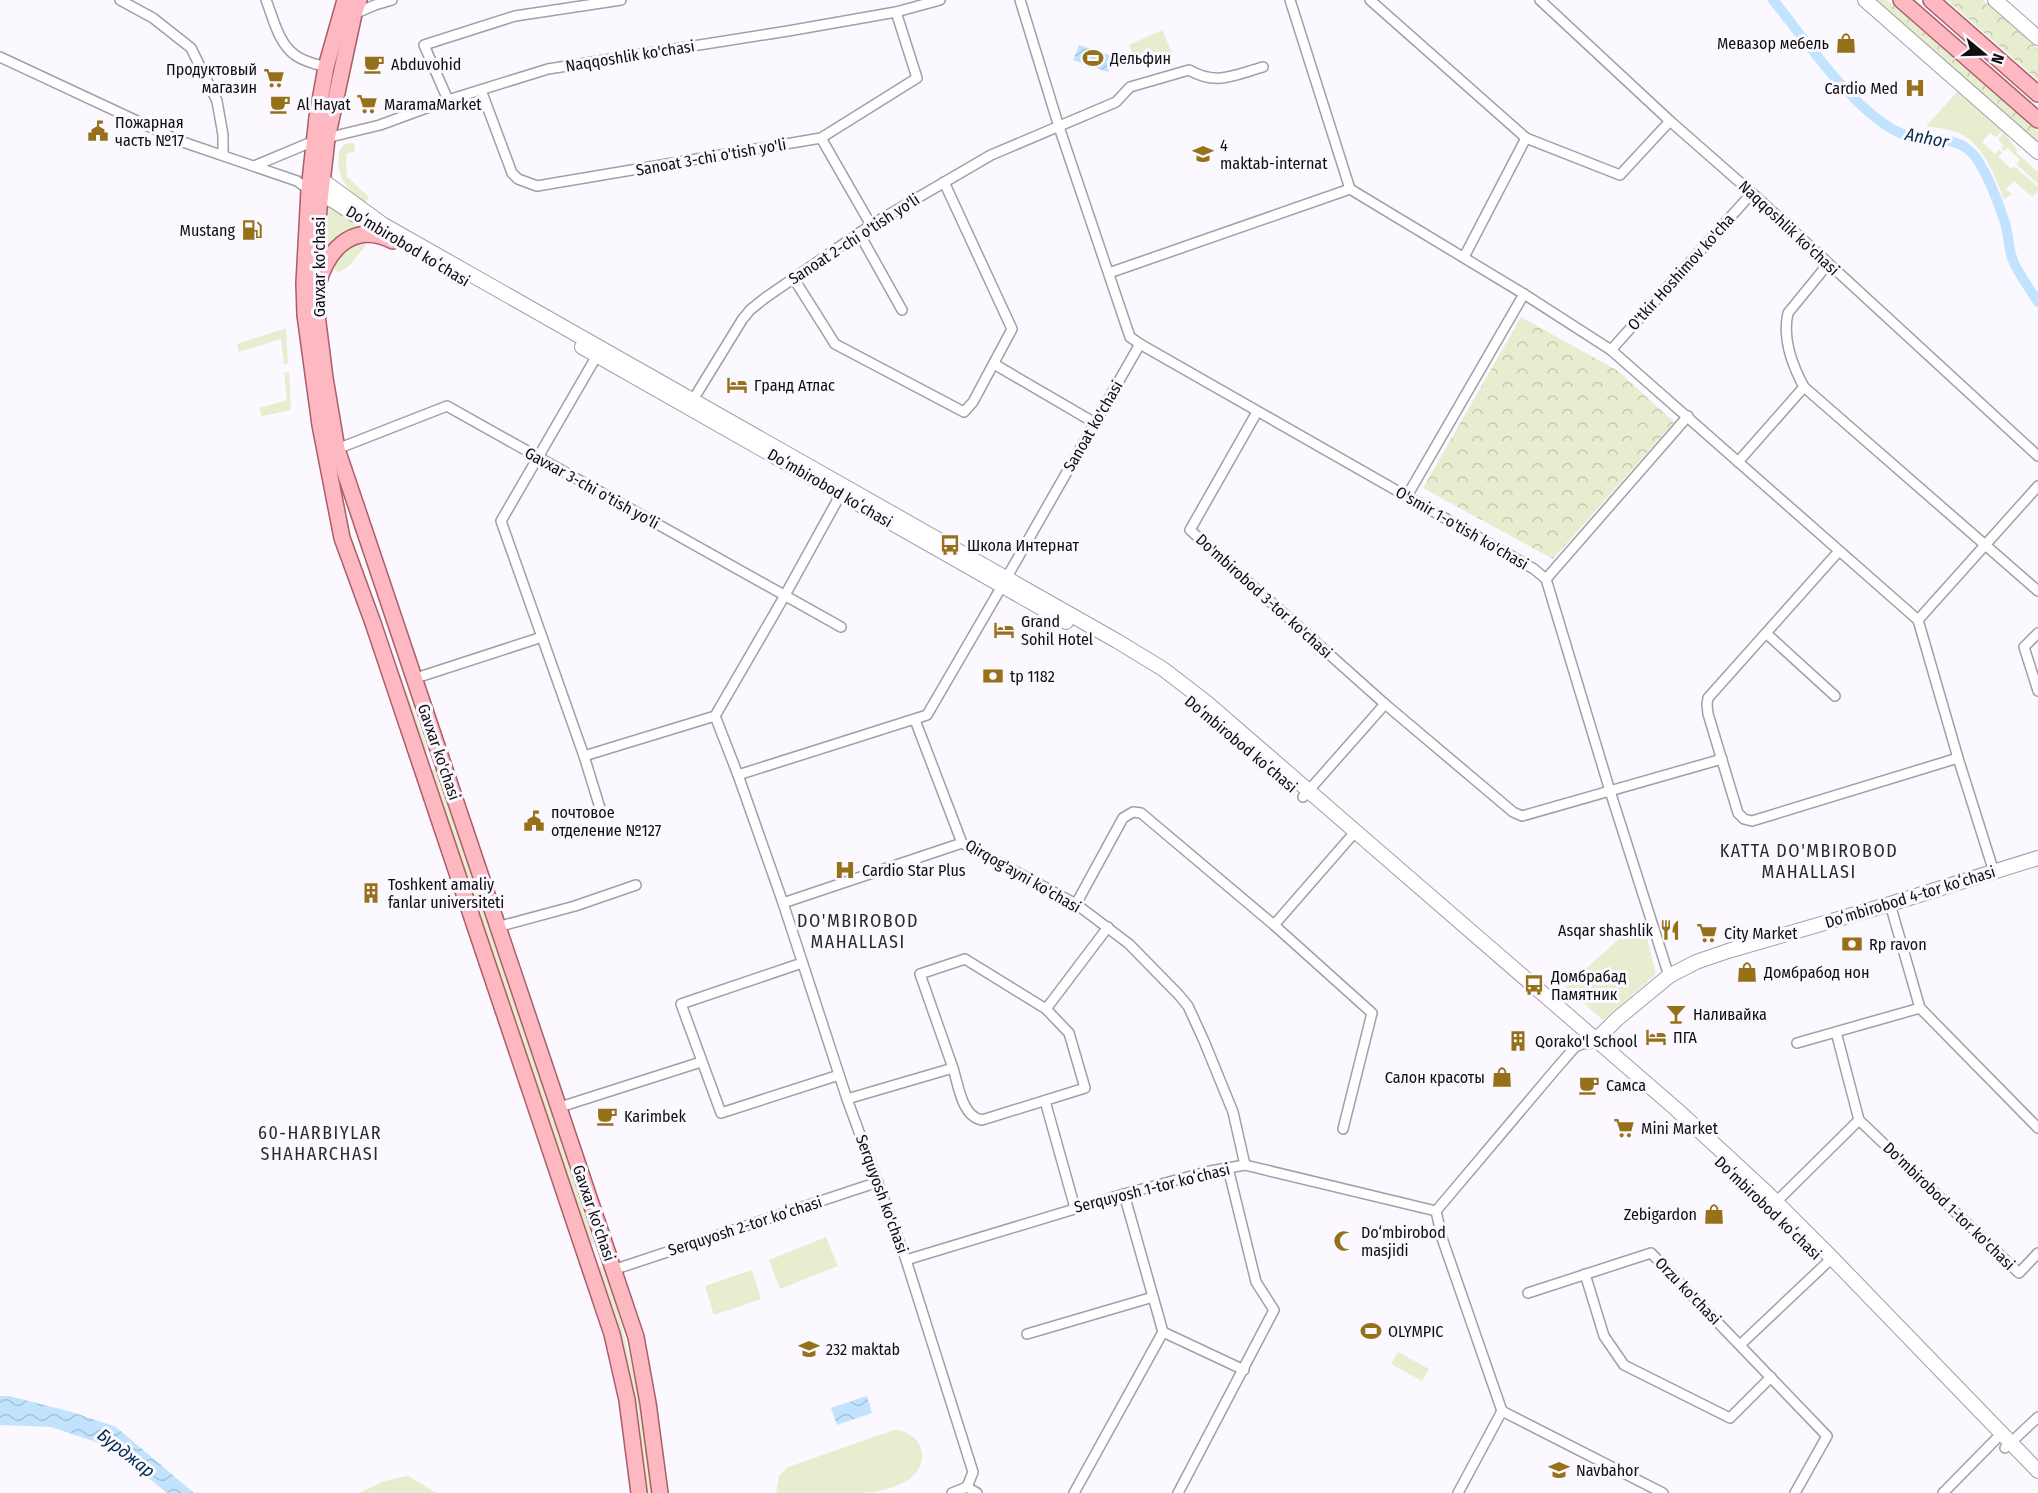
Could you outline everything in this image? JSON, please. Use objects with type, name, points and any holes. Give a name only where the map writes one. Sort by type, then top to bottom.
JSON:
[{"type":"main road","name":"Gavxar ko'chasi","points":[[320,140],[326,67],[345,0]]},
{"type":"main road","points":[[1865,0],[2038,152]]},
{"type":"main road","points":[[1901,0],[2038,120]]},
{"type":"main road","points":[[1931,0],[2038,94]]},
{"type":"main road","points":[[1995,0],[2038,38]]},
{"type":"main road","name":"Gavxar ko'chasi","points":[[356,7],[320,140],[312,185],[304,283],[305,315],[320,425],[342,538],[374,623],[612,1334],[627,1400],[639,1493]]},
{"type":"main road","name":"Gavxar ko'chasi","points":[[312,185],[315,298],[337,449],[636,1338],[643,1371],[660,1493]]},
{"type":"main road","name":"Doʻmbirobod koʻchasi","points":[[312,185],[343,195],[382,224],[599,352]]},
{"type":"main road","name":"Doʻmbirobod koʻchasi","points":[[312,185],[393,240],[599,352],[1005,581],[1159,677],[1306,794],[1773,1205],[2004,1441],[2038,1471]]},
{"type":"main road","points":[[315,298],[326,265],[334,253],[349,240],[357,235],[371,233],[393,240]]},
{"type":"main road","points":[[421,765],[442,758]]},
{"type":"main road","name":"Doʻmbirobod 4-tor koʻchasi","points":[[1588,1042],[1669,976],[1696,962],[2038,858]]},
{"type":"main road","points":[[585,1255],[598,1258],[606,1248]]},
{"type":"main road","name":"Doʻmbirobod koʻchasi","points":[[2004,1441],[2038,1482]]},
{"type":"street","points":[[120,0],[153,18],[191,48],[217,101],[223,135],[223,155]]},
{"type":"street","points":[[266,0],[272,18],[289,50],[300,58],[326,67]]},
{"type":"street","points":[[356,7],[392,0]]},
{"type":"street","points":[[448,100],[424,45],[515,16],[621,0]]},
{"type":"street","name":"Naqqoshlik ko'chasi","points":[[255,166],[320,140],[380,125],[448,100],[548,69],[896,12],[940,0]]},
{"type":"street","points":[[1020,0],[1130,337],[1140,344]]},
{"type":"street","points":[[1290,0],[1350,189],[1524,294],[1611,350],[1918,620],[1994,872]]},
{"type":"street","points":[[1370,0],[1526,138],[1620,175],[1670,121]]},
{"type":"street","name":"Naqqoshlik ko'chasi","points":[[1540,0],[2038,456]]},
{"type":"street","name":"Sanoat 3-chi o'tish yo'li","points":[[481,90],[512,173],[518,179],[537,186],[821,138],[917,78],[896,12]]},
{"type":"street","points":[[0,57],[180,141],[312,185]]},
{"type":"street","name":"Sanoat 2-chi o'tish yo'li","points":[[690,403],[746,315],[765,298],[871,225],[944,182],[991,155],[1116,102],[1130,87],[1189,70],[1201,77],[1214,80],[1263,67]]},
{"type":"street","points":[[821,138],[871,225]]},
{"type":"street","points":[[1464,257],[1526,138]]},
{"type":"street","points":[[794,279],[835,344],[964,412],[973,402],[1012,329],[944,182]]},
{"type":"street","points":[[1109,273],[1350,189]]},
{"type":"street","name":"O'tkir Hoshimov ko'cha","points":[[1611,350],[1752,193]]},
{"type":"street","points":[[859,233],[902,310]]},
{"type":"street","points":[[1828,264],[1788,314],[1786,322],[1791,360],[1804,387],[2038,591]]},
{"type":"street","points":[[1407,496],[1524,294]]},
{"type":"street","name":"O'smir 1-o'tish ko'chasi","points":[[1140,344],[1534,569],[1546,579],[1669,976]]},
{"type":"street","name":"Sanoat ko'chasi","points":[[915,720],[927,715],[1140,344]]},
{"type":"street","points":[[599,352],[501,521],[584,756],[600,808]]},
{"type":"street","points":[[994,364],[1095,423]]},
{"type":"street","points":[[1738,462],[1804,387]]},
{"type":"street","name":"Gavxar 3-chi o'tish yo'li","points":[[337,449],[447,406],[841,627]]},
{"type":"street","name":"Do'mbirobod 3-tor ko'chasi","points":[[1257,412],[1190,530],[1385,704],[1513,812],[1522,816],[1722,759]]},
{"type":"street","points":[[1546,579],[1688,416]]},
{"type":"street","points":[[1918,620],[2038,486]]},
{"type":"street","points":[[584,756],[715,716],[843,490]]},
{"type":"street","points":[[1839,551],[1708,698],[1708,714],[1740,817],[1748,821],[1958,758]]},
{"type":"street","points":[[2038,633],[2024,647],[2038,691]]},
{"type":"street","points":[[1767,634],[1835,696]]},
{"type":"street","points":[[413,679],[542,638]]},
{"type":"street","points":[[1306,794],[1385,704]]},
{"type":"street","name":"Serquyosh ko'chasi","points":[[715,716],[783,903],[839,1075],[906,1260],[973,1472],[967,1487]]},
{"type":"street","points":[[738,775],[915,720]]},
{"type":"street","name":"Qirqog'ayni ko'chasi","points":[[915,720],[962,843],[1076,904],[1108,927],[1146,960],[1188,1006],[1233,1112],[1245,1165]]},
{"type":"street","points":[[1076,904],[1123,818],[1137,812],[1141,813],[1274,925],[1372,1013],[1343,1129]]},
{"type":"street","points":[[1274,925],[1352,835]]},
{"type":"street","points":[[783,903],[962,843]]},
{"type":"street","points":[[497,927],[575,906],[636,885]]},
{"type":"street","points":[[1890,904],[1920,1008],[2038,1128]]},
{"type":"street","points":[[1046,1009],[1108,927]]},
{"type":"street","points":[[965,959],[1046,1009],[1069,1033],[1085,1088],[982,1120],[978,1119],[968,1112],[920,974],[965,959]]},
{"type":"street","points":[[802,963],[681,1004],[721,1113],[839,1075]]},
{"type":"street","points":[[1797,1043],[1920,1008]]},
{"type":"street","points":[[1773,1205],[1859,1120],[1836,1032]]},
{"type":"street","name":"Doʻmbirobod 4-tor koʻchasi","points":[[1436,1211],[1588,1042]]},
{"type":"street","points":[[557,1108],[701,1062]]},
{"type":"street","points":[[847,1098],[953,1068]]},
{"type":"street","points":[[1045,1101],[1075,1208]]},
{"type":"street","name":"Do'mbirobod 1-tor ko'chasi","points":[[1859,1120],[2019,1273],[2038,1253]]},
{"type":"street","name":"Serquyosh 1-tor koʻchasi","points":[[906,1260],[1124,1194],[1245,1165],[1436,1211]]},
{"type":"street","points":[[1178,1493],[1274,1310],[1256,1282],[1228,1168]]},
{"type":"street","name":"Serquyosh 2-tor koʻchasi","points":[[613,1270],[878,1182]]},
{"type":"street","points":[[1074,1493],[1163,1332],[1124,1194]]},
{"type":"street","points":[[1436,1211],[1442,1238],[1502,1411],[1663,1493]]},
{"type":"street","name":"Orzu ko'chasi","points":[[1528,1293],[1651,1253],[1827,1436],[1795,1493]]},
{"type":"street","points":[[1740,1345],[1829,1262]]},
{"type":"street","points":[[1585,1274],[1604,1336],[1624,1365],[1730,1418],[1771,1377]]},
{"type":"street","points":[[1027,1334],[1154,1297]]},
{"type":"street","points":[[1163,1332],[1244,1370]]},
{"type":"street","points":[[1458,1493],[1502,1411]]},
{"type":"street","points":[[1943,1493],[2004,1441],[2038,1417]]},
{"type":"street","points":[[952,1493],[967,1487],[977,1493]]},
{"type":"green space","points":[[1875,0],[1887,0],[2038,132],[2038,143]]},
{"type":"green space","points":[[1947,0],[1983,0],[2038,49],[2038,80]]},
{"type":"green space","points":[[1162,30],[1172,52],[1138,67],[1129,45]]},
{"type":"green space","points":[[1958,91],[2002,131],[1996,137],[1990,133],[1982,142],[1995,154],[1999,149],[2002,153],[1999,157],[2011,169],[2014,166],[2038,187],[2038,191],[2032,197],[2014,181],[2006,189],[2012,194],[2004,200],[1988,162],[1968,138],[1959,133],[1926,126]]},
{"type":"green space","points":[[2004,132],[2017,150],[2016,152],[2038,172],[2038,184],[2016,164],[2020,160],[2008,148],[2004,151],[2001,147],[2003,145],[1998,139]]},
{"type":"green space","points":[[354,143],[355,152],[347,153],[347,177],[369,197],[365,203],[347,186],[340,173],[340,149],[345,144]]},
{"type":"green space","points":[[330,205],[364,225],[325,258],[325,219]]},
{"type":"green space","points":[[359,239],[366,245],[349,266],[338,273],[333,266],[342,252]]},
{"type":"green space","points":[[1521,317],[1618,371],[1674,422],[1553,559],[1423,488]]},
{"type":"green space","points":[[286,328],[288,363],[284,364],[281,339],[239,352],[237,344]]},
{"type":"green space","points":[[289,372],[291,410],[262,416],[259,408],[287,400],[284,373]]},
{"type":"green space","points":[[337,501],[339,501],[427,747],[426,751],[423,752]]},
{"type":"green space","points":[[435,769],[595,1243],[589,1244],[430,771]]},
{"type":"green space","points":[[1642,919],[1656,974],[1603,1020],[1565,987]]},
{"type":"green space","points":[[826,1237],[838,1266],[780,1289],[769,1260]]},
{"type":"green space","points":[[599,1267],[604,1268],[618,1311],[638,1391],[652,1493],[646,1493],[632,1393],[597,1270]]},
{"type":"green space","points":[[752,1270],[761,1299],[714,1315],[705,1286]]},
{"type":"green space","points":[[1398,1352],[1429,1369],[1422,1381],[1391,1364]]},
{"type":"green space","points":[[894,1430],[903,1431],[916,1440],[922,1454],[919,1469],[905,1482],[871,1492],[776,1493],[779,1476],[788,1467]]},
{"type":"green space","points":[[408,1476],[437,1493],[359,1493],[385,1481]]},
{"type":"water","name":"Дельфин","points":[[1079,45],[1113,56],[1108,72],[1073,60]]},
{"type":"water","name":"Бурджар","points":[[0,1396],[9,1396],[72,1412],[116,1427],[194,1493],[167,1493],[140,1471],[96,1442],[51,1427],[0,1425]]},
{"type":"water","points":[[867,1396],[872,1413],[837,1425],[831,1408]]},
{"type":"waterway","name":"Anhor","points":[[1773,0],[1829,71],[1877,119],[1904,134],[1953,142],[1971,152],[1981,166],[1995,196],[2005,223],[2014,263],[2038,302]]},
{"type":"place","name":"Мевазор мебель","points":[[1846,43]]},
{"type":"place","name":"Дельфин","points":[[1093,58]]},
{"type":"place","name":"Abduvohid","points":[[374,64]]},
{"type":"place","name":"Продуктовый магазин","points":[[274,78]]},
{"type":"place","name":"Cardio Med","points":[[1915,88]]},
{"type":"place","name":"Al Hayat","points":[[280,104]]},
{"type":"place","name":"MaramaMarket","points":[[367,104]]},
{"type":"place","name":"Пожарная часть №17","points":[[98,131]]},
{"type":"place","name":"4 maktab-internat","points":[[1203,154]]},
{"type":"place","name":"Mustang","points":[[252,230]]},
{"type":"place","name":"Гранд Атлас","points":[[737,385]]},
{"type":"place","name":"Школа Интернат","points":[[950,545]]},
{"type":"place","name":"Grand Sohil Hotel","points":[[1004,630]]},
{"type":"place","name":"tp 1182","points":[[993,676]]},
{"type":"place","name":"почтовое отделение №127","points":[[534,821]]},
{"type":"place","name":"Cardio Star Plus","points":[[845,870]]},
{"type":"place","name":"Toshkent amaliy fanlar universiteti","points":[[371,893]]},
{"type":"place","name":"Asqar shashlik","points":[[1670,930]]},
{"type":"place","name":"City Market","points":[[1707,933]]},
{"type":"place","name":"Rp ravon","points":[[1852,944]]},
{"type":"place","name":"Домбрабод нон","points":[[1747,972]]},
{"type":"place","name":"Домбрабад Памятник","points":[[1534,985]]},
{"type":"place","name":"Наливайка","points":[[1676,1014]]},
{"type":"place","name":"ПГА","points":[[1656,1037]]},
{"type":"place","name":"Qorako'l School","points":[[1518,1041]]},
{"type":"place","name":"Салон красоты","points":[[1502,1077]]},
{"type":"place","name":"Самса","points":[[1589,1085]]},
{"type":"place","name":"Karimbek","points":[[607,1116]]},
{"type":"place","name":"Mini Market","points":[[1624,1128]]},
{"type":"place","name":"Zebigardon","points":[[1714,1214]]},
{"type":"place","name":"Do‘mbirobod masjidi","points":[[1344,1241]]},
{"type":"place","name":"OLYMPIC","points":[[1371,1331]]},
{"type":"place","name":"232 maktab","points":[[809,1349]]},
{"type":"place","name":"Navbahor","points":[[1559,1470]]},
{"type":"district","name":"KATTA DO'MBIROBOD MAHALLASI","points":[[1809,861]]},
{"type":"district","name":"DO'MBIROBOD MAHALLASI","points":[[858,931]]},
{"type":"district","name":"60-HARBIYLAR SHAHARCHASI","points":[[320,1143]]}]
